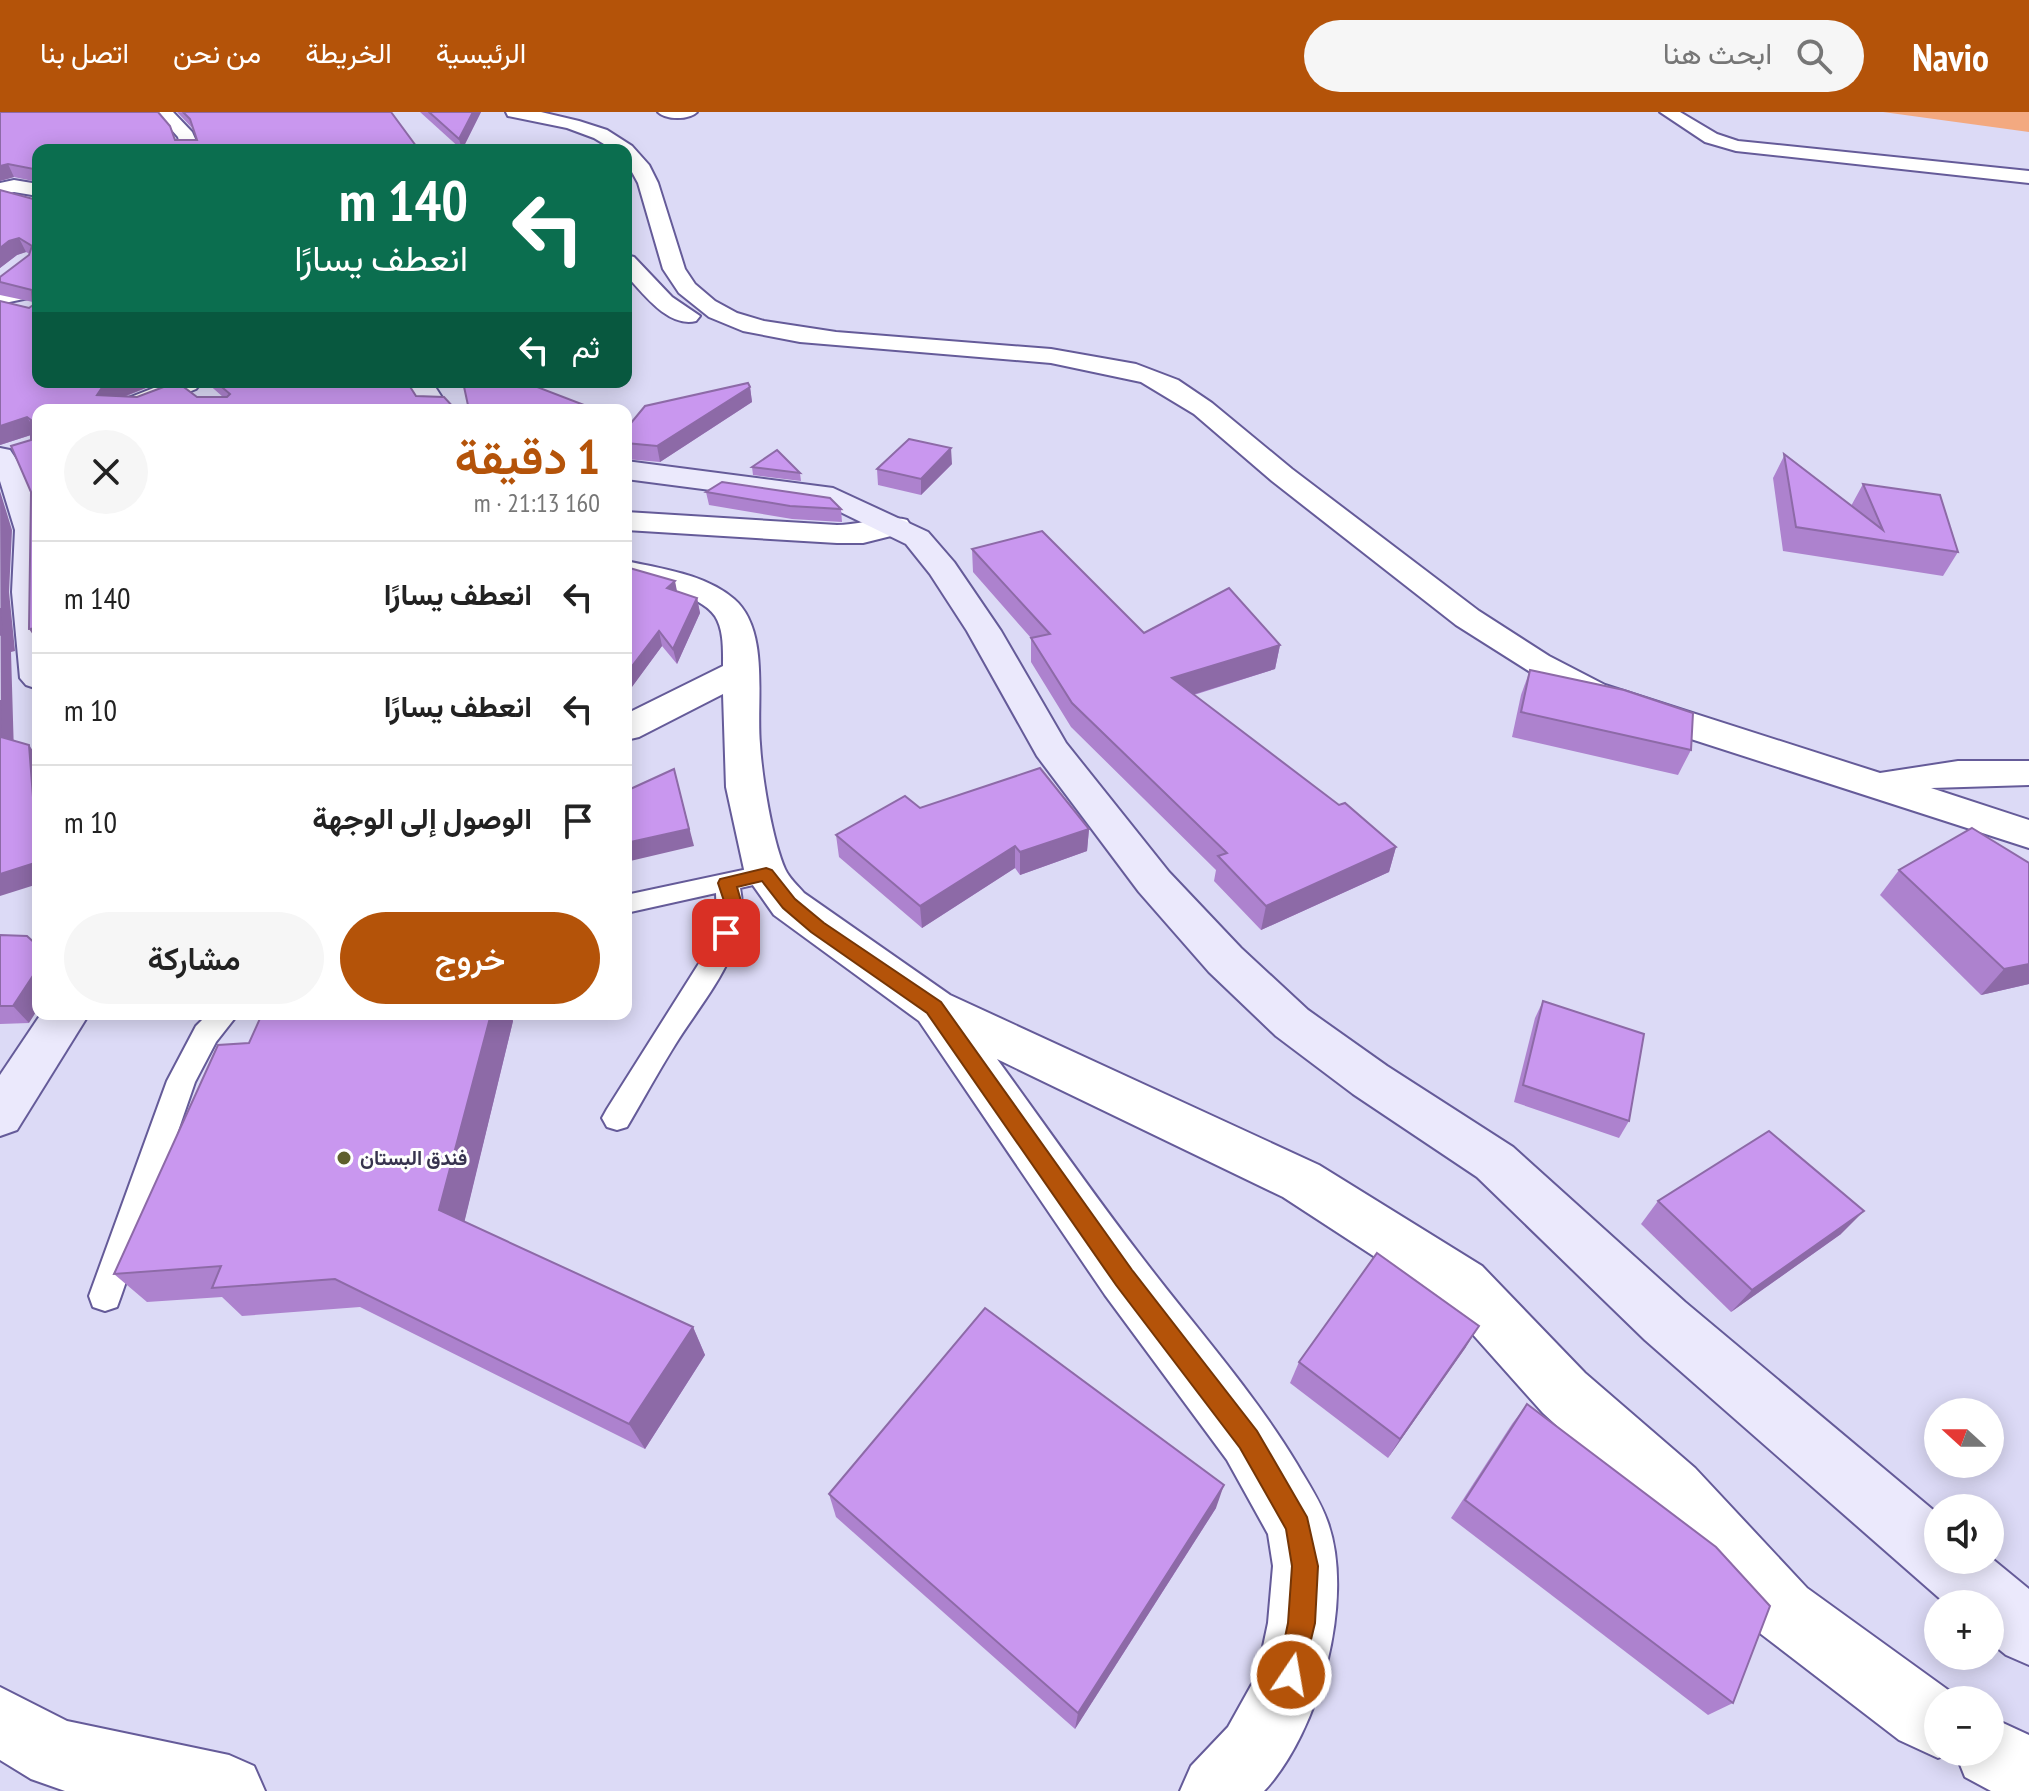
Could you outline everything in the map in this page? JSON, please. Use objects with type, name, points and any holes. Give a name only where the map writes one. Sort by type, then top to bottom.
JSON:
[{"type":"street","points":[[164,112],[186,136],[189,144]]},
{"type":"street","points":[[514,112],[585,128],[605,135],[618,144]]},
{"type":"street","points":[[666,112],[689,112]]},
{"type":"street","points":[[1668,112],[1711,138],[1736,146],[2029,177]]},
{"type":"street","points":[[632,155],[649,189],[670,288]]},
{"type":"street","points":[[0,190],[14,186],[32,189]]},
{"type":"street","points":[[0,190],[32,202]]},
{"type":"street","points":[[0,283],[18,269]]},
{"type":"street","points":[[635,285],[670,288],[691,295],[708,307],[753,327],[842,341],[980,349],[1066,358],[1148,376],[1215,418],[1281,475],[1356,529],[1454,609],[1500,641],[1566,679],[1694,727],[2029,834]]},
{"type":"street","points":[[0,297],[32,290]]},
{"type":"street","points":[[0,304],[32,312]]},
{"type":"street","points":[[136,404],[174,388]]},
{"type":"street","points":[[193,388],[210,401]]},
{"type":"street","points":[[10,454],[30,530],[28,592],[32,626]]},
{"type":"street","points":[[632,471],[833,497],[917,538],[930,550],[1012,675],[1050,748],[1154,882],[1225,960],[1292,1023],[1370,1080],[1495,1162],[1665,1321],[1924,1543]]},
{"type":"street","points":[[632,521],[837,534],[863,534],[896,526]]},
{"type":"street","points":[[632,571],[682,583],[720,603],[731,614],[736,626],[741,671],[746,878],[789,904],[934,1008],[1301,1181],[1463,1284],[1564,1393],[1673,1490],[1784,1611],[1924,1717]]},
{"type":"street","points":[[632,726],[741,671]]},
{"type":"street","points":[[1877,785],[1930,774],[1988,771],[2029,773]]},
{"type":"street","points":[[934,1008],[1124,1277],[1248,1439],[1298,1526],[1305,1566],[1301,1623],[1291,1675],[1279,1709],[1253,1752],[1216,1791]]},
{"type":"street","points":[[0,1115],[62,1020]]},
{"type":"street","points":[[1961,1574],[2029,1632]]},
{"type":"street","points":[[0,1721],[56,1754],[229,1791]]},
{"type":"street","points":[[2004,1760],[2029,1773]]},
{"type":"lane","points":[[632,903],[746,878]]},
{"type":"lane","points":[[617,1118],[672,1026],[706,979],[726,933],[732,901],[746,878]]},
{"type":"lane","points":[[105,1296],[181,1081],[206,1034],[219,1020]]},
{"type":"shaded area","points":[[1883,112],[2029,112],[2029,132]]},
{"type":"building","points":[[0,112],[158,112],[170,126],[175,140],[197,140],[190,119],[183,112],[391,112],[415,144],[32,144],[32,169],[8,164],[0,166]]},
{"type":"building","points":[[429,112],[473,112],[459,139]]},
{"type":"building","points":[[0,190],[32,199],[32,246],[19,238],[0,248]]},
{"type":"building","points":[[32,246],[32,290],[0,282],[0,277],[29,255]]},
{"type":"building","points":[[0,301],[29,308],[32,306],[32,388],[102,388],[97,395],[137,397],[161,388],[185,388],[197,397],[227,397],[230,394],[223,388],[411,388],[416,396],[444,397],[450,404],[32,404],[32,629],[29,629],[31,492],[11,446],[31,440],[31,420],[27,417],[0,426]]},
{"type":"building","points":[[748,383],[750,387],[657,446],[632,444],[632,422],[645,406]]},
{"type":"building","points":[[464,388],[540,388],[581,404],[468,404]]},
{"type":"building","points":[[909,439],[951,448],[921,479],[877,469]]},
{"type":"building","points":[[777,450],[800,473],[752,467]]},
{"type":"building","points":[[1784,454],[1883,530],[1863,484],[1940,495],[1958,552],[1796,527]]},
{"type":"building","points":[[722,482],[830,498],[841,509],[790,506],[706,492]]},
{"type":"building","points":[[1042,531],[1144,633],[1229,588],[1280,645],[1172,678],[1339,805],[1345,803],[1396,847],[1266,906],[1218,856],[1227,853],[1072,703],[1031,638],[1050,634],[972,549]]},
{"type":"building","points":[[632,569],[675,581],[667,588],[697,598],[673,649],[659,631],[632,666]]},
{"type":"building","points":[[1530,670],[1624,690],[1693,713],[1691,750],[1521,712]]},
{"type":"building","points":[[0,700],[1,737],[29,745],[32,864],[0,874]]},
{"type":"building","points":[[1040,768],[1089,829],[1020,852],[1015,846],[920,906],[836,835],[905,796],[920,808]]},
{"type":"building","points":[[674,769],[689,829],[632,842],[632,788]]},
{"type":"building","points":[[1972,828],[2029,863],[2029,964],[2004,969],[1899,870]]},
{"type":"building","points":[[0,935],[27,936],[32,941],[32,977],[13,1006],[0,1006]]},
{"type":"building","points":[[1543,1001],[1644,1034],[1629,1121],[1523,1085]]},
{"type":"building","name":"فندق البستان","points":[[259,1020],[489,1020],[439,1210],[693,1327],[629,1424],[335,1279],[212,1288],[221,1266],[114,1274],[218,1045],[249,1043]]},
{"type":"building","points":[[1769,1131],[1864,1211],[1752,1290],[1658,1201]]},
{"type":"building","points":[[1377,1253],[1479,1326],[1400,1439],[1299,1362]]},
{"type":"building","points":[[985,1308],[1224,1485],[1078,1713],[829,1494]]},
{"type":"building","points":[[1527,1404],[1716,1547],[1770,1606],[1733,1703],[1465,1500]]},
{"type":"place","name":"فندق البستان","points":[[344,1158]]},
{"type":"route","points":[[726,933],[732,901],[727,883],[766,874],[789,904],[934,1008],[1124,1277],[1248,1439],[1298,1526],[1305,1566],[1301,1623],[1291,1675]]}]
